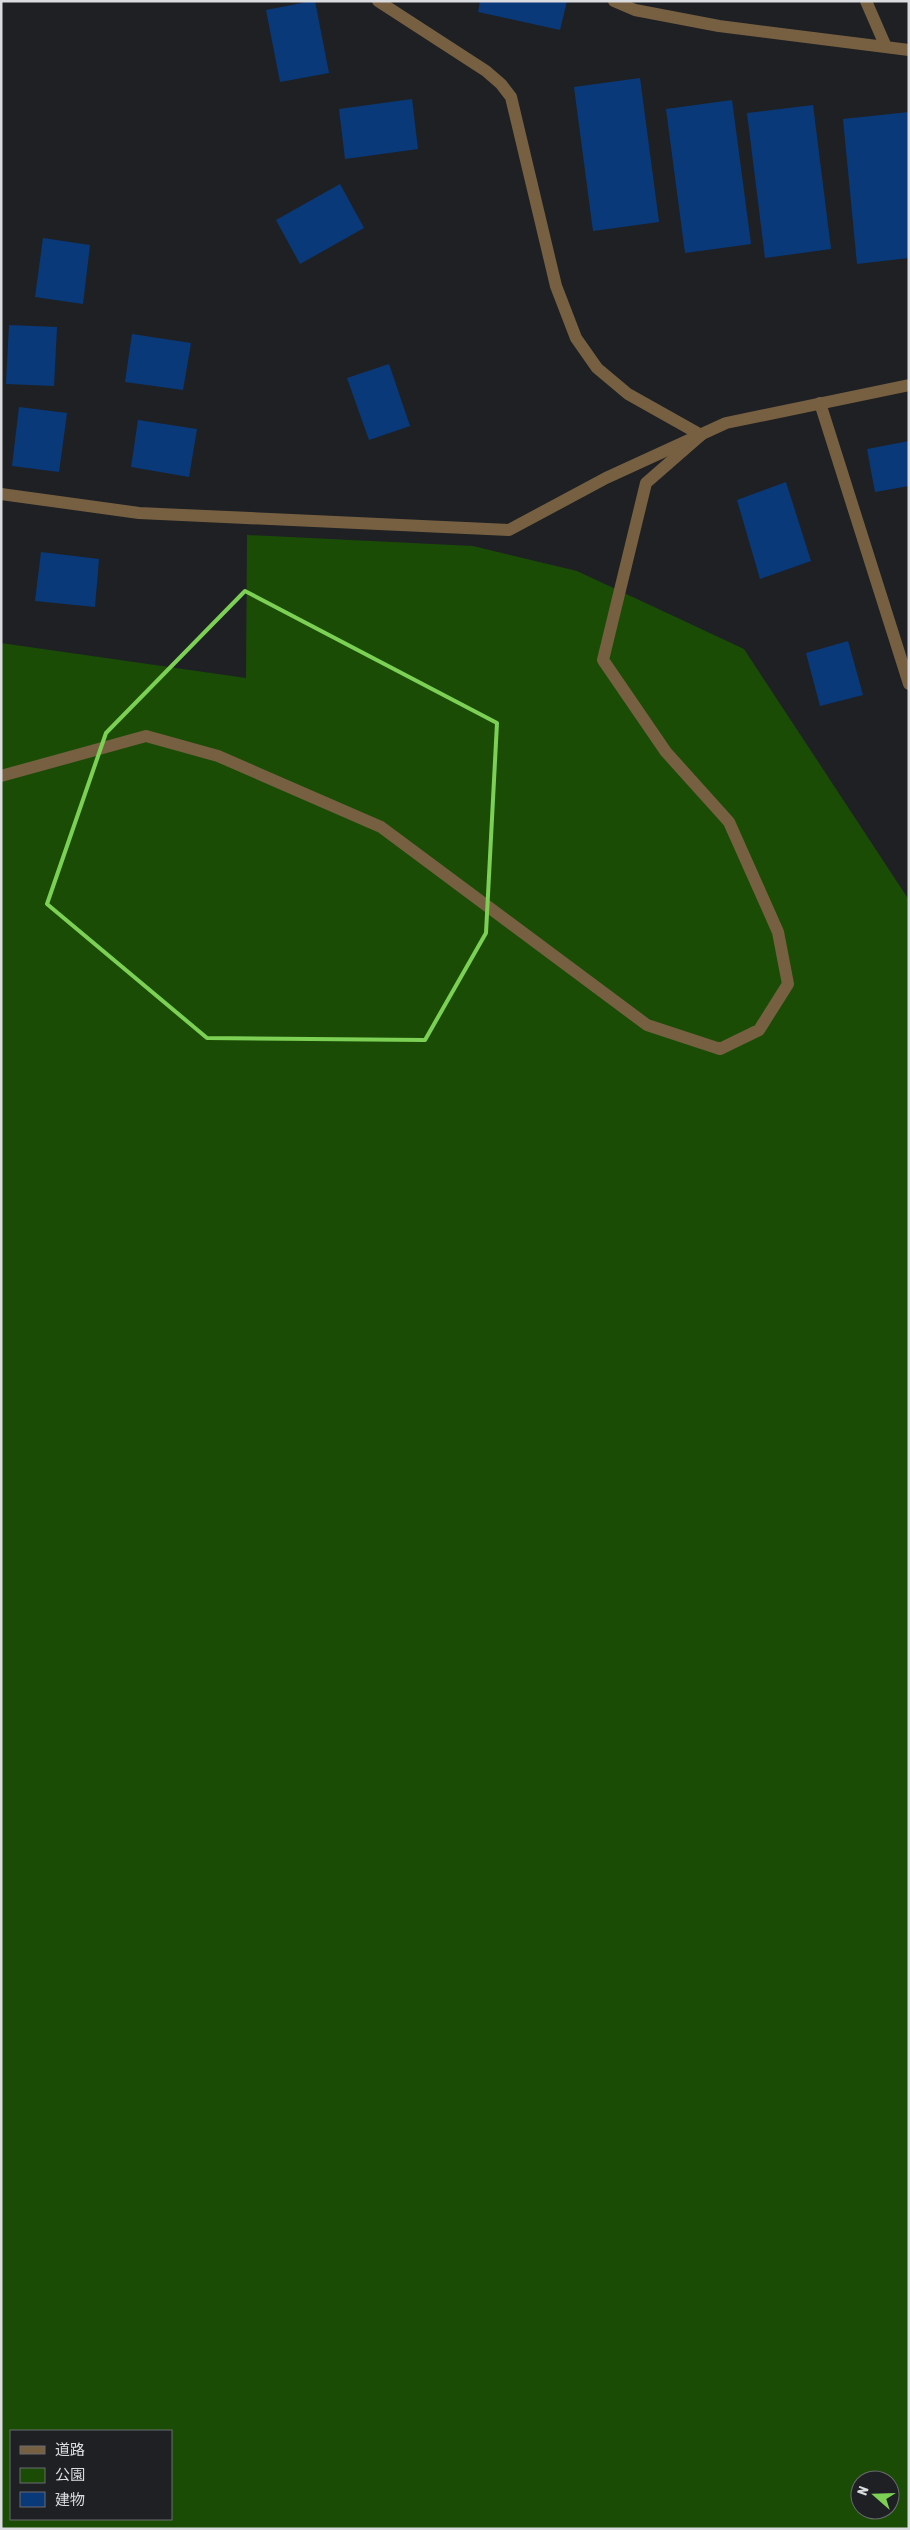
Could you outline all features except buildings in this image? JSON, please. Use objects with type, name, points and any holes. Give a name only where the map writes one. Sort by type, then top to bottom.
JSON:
[{"type":"street","points":[[378,1],[486,71],[501,84],[511,97],[556,286],[576,338],[597,368],[628,394],[701,436]]},
{"type":"street","points":[[614,1],[634,10],[719,26],[909,50]]},
{"type":"street","points":[[866,1],[886,47]]},
{"type":"street","points":[[1,494],[139,513],[510,530],[606,478],[726,423],[909,385]]},
{"type":"street","points":[[820,404],[909,684]]},
{"type":"street","points":[[1,776],[146,736],[218,756],[380,827],[647,1025],[720,1049],[759,1030],[788,984],[778,932],[729,822],[666,752],[603,660],[646,483],[701,436]]},
{"type":"highlighted area","points":[[245,591],[497,723],[486,933],[425,1040],[207,1038],[47,904],[106,733]]},
{"type":"green space","points":[[247,535],[473,546],[577,571],[744,649],[909,900],[909,2529],[1,2529],[1,643],[246,678]]}]
